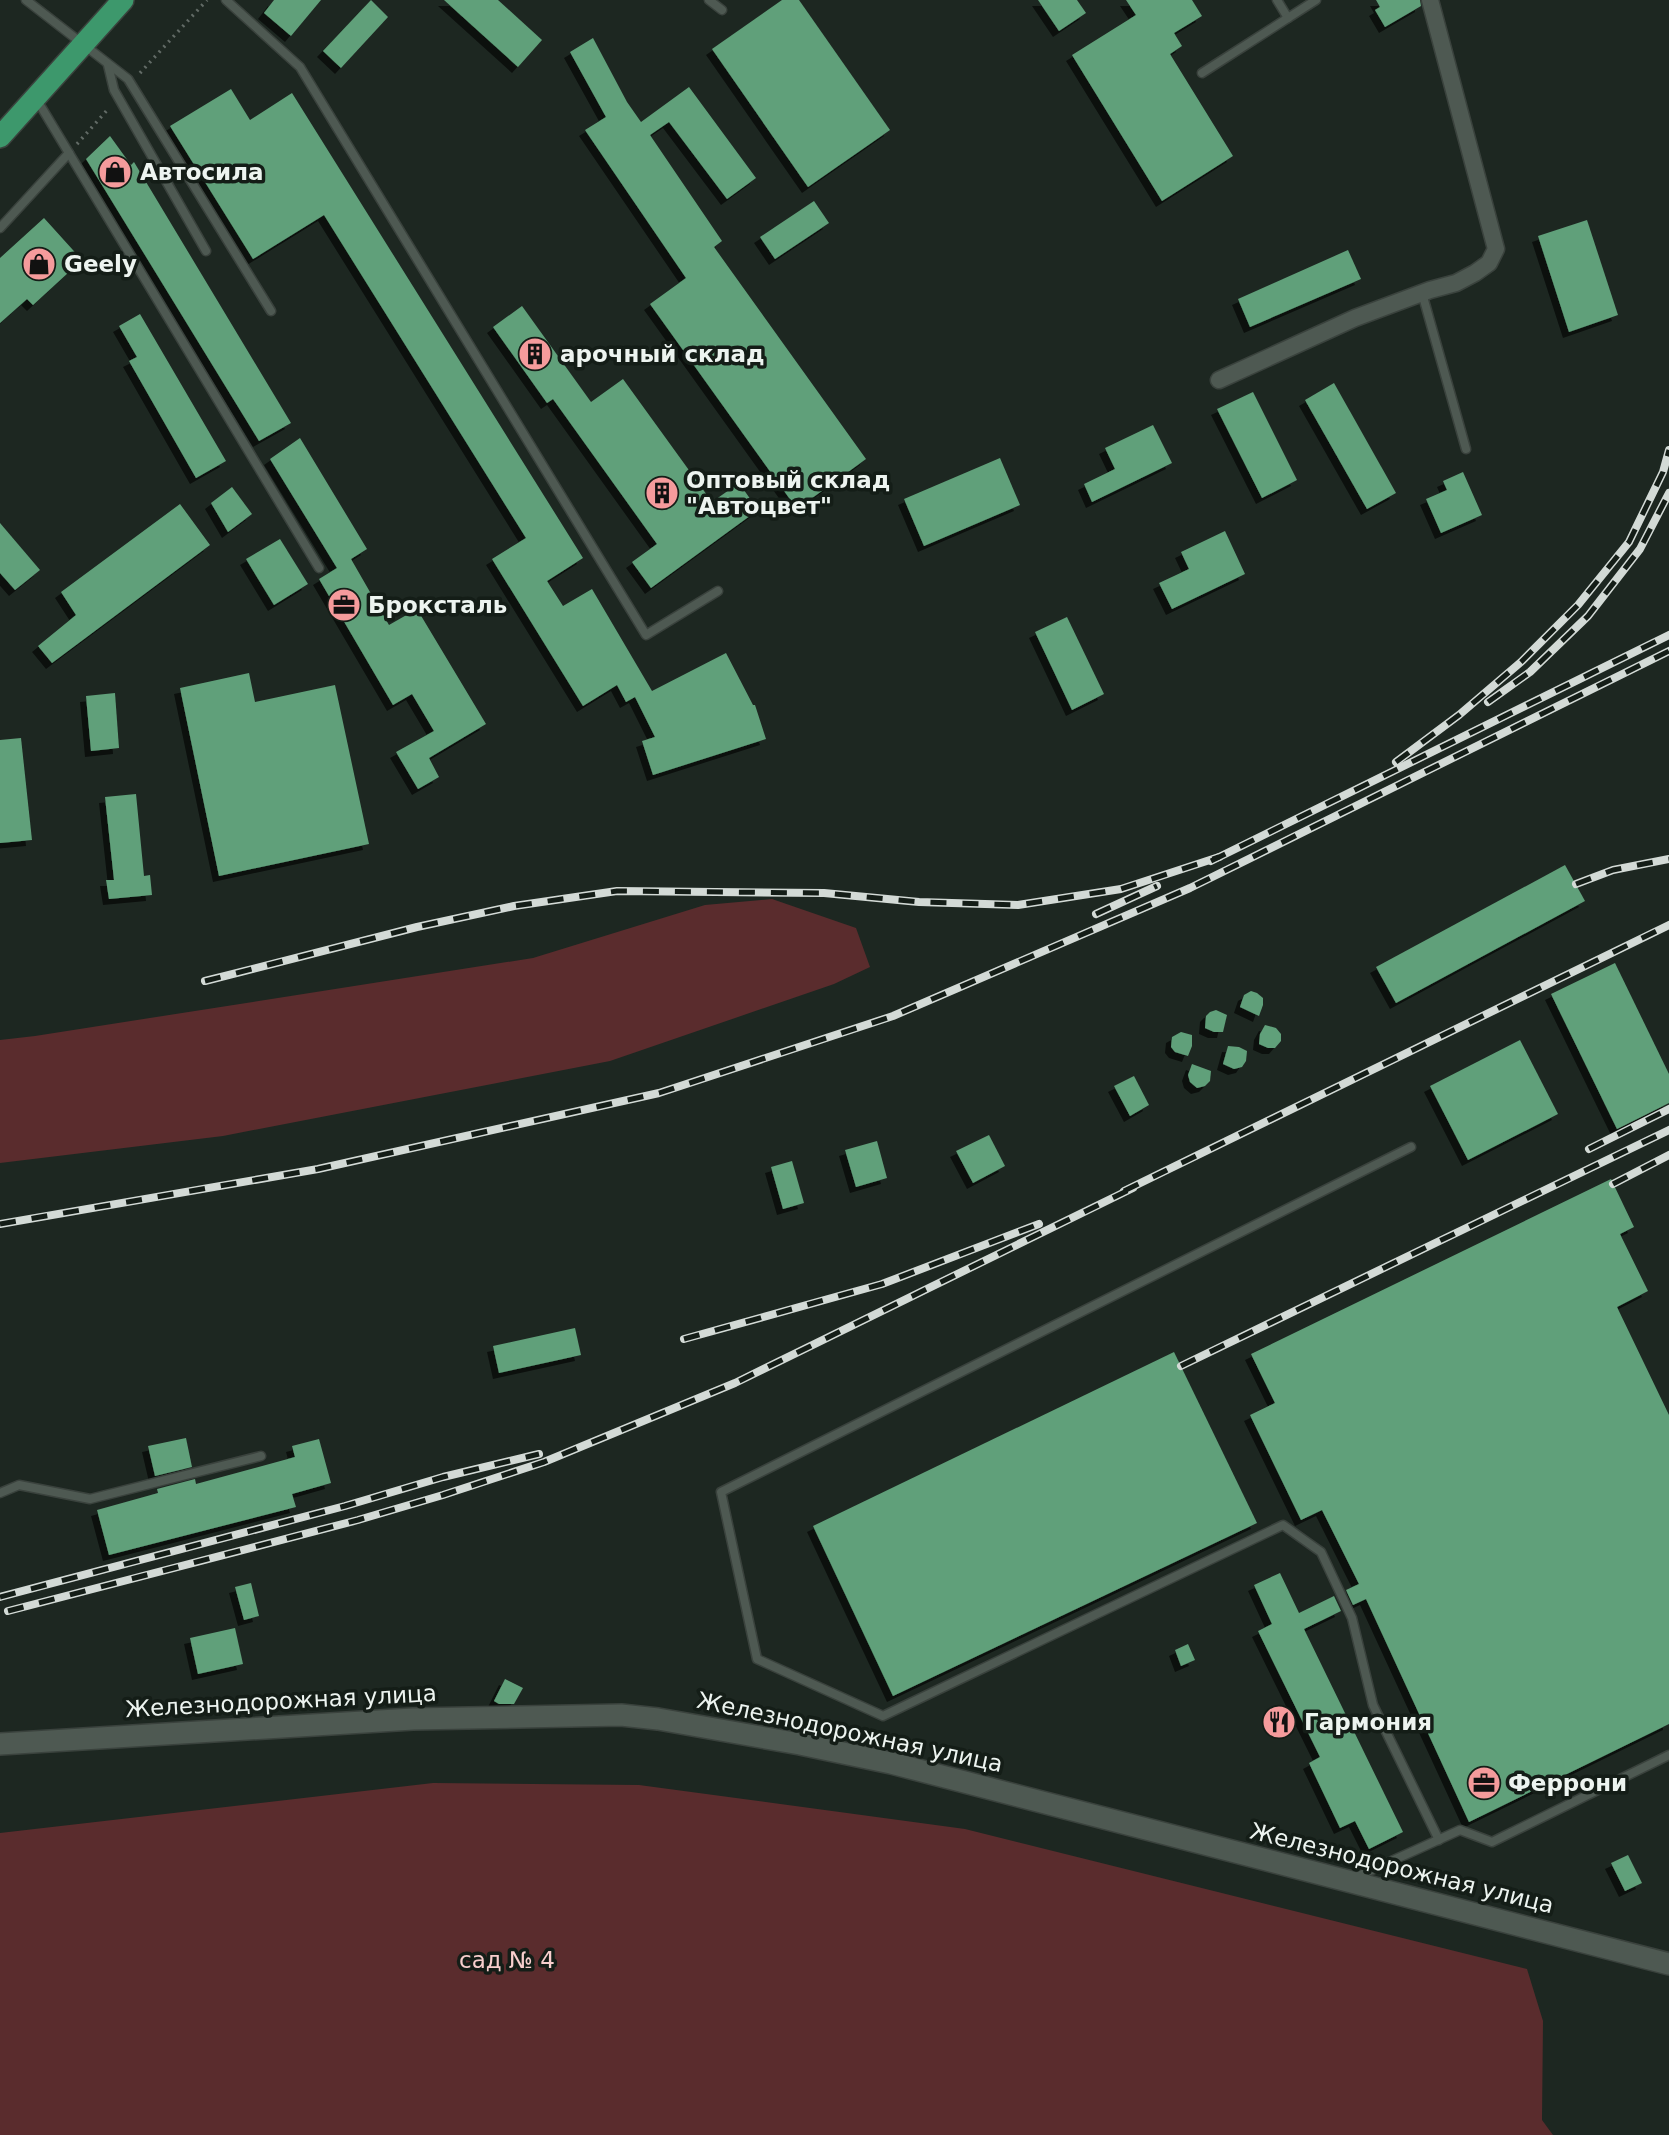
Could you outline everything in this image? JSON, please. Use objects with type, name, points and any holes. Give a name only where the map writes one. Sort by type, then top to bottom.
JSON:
[{"type":"main road","points":[[0,137],[123,0]]},
{"type":"street","points":[[1219,380],[1355,318],[1456,283],[1489,263],[1496,248],[1430,0]]},
{"type":"street","name":"Железнодорожная улица","points":[[0,1744],[413,1719],[621,1715],[658,1719],[891,1763],[1669,1964]]},
{"type":"lane","points":[[26,0],[128,79],[271,311]]},
{"type":"lane","points":[[226,0],[300,67],[646,635],[718,591]]},
{"type":"lane","points":[[709,0],[722,10]]},
{"type":"lane","points":[[1276,0],[1288,18]]},
{"type":"lane","points":[[1202,73],[1316,0]]},
{"type":"lane","points":[[108,65],[114,90],[206,251]]},
{"type":"lane","points":[[36,98],[319,568]]},
{"type":"lane","points":[[0,228],[69,153]]},
{"type":"lane","points":[[1422,293],[1466,449]]},
{"type":"lane","points":[[1411,1147],[721,1492],[757,1659],[883,1716],[1283,1525],[1321,1552],[1352,1618],[1373,1705],[1439,1840]]},
{"type":"lane","points":[[0,1493],[19,1485],[90,1499],[261,1456]]},
{"type":"lane","points":[[1349,1881],[1460,1830],[1492,1842],[1669,1755]]},
{"type":"green space","points":[[772,899],[856,928],[870,967],[834,984],[610,1061],[223,1136],[0,1163],[0,1040],[533,958],[705,905]]},
{"type":"green space","name":"сад № 4","points":[[433,1783],[639,1785],[965,1829],[1527,1969],[1543,2021],[1542,2120],[1553,2135],[0,2135],[0,1833]]},
{"type":"building","points":[[274,0],[321,0],[291,36],[264,13]]},
{"type":"building","points":[[371,0],[388,17],[341,68],[323,51]]},
{"type":"building","points":[[444,0],[498,0],[542,40],[518,67]]},
{"type":"building","points":[[782,0],[799,0],[890,130],[808,187],[712,49]]},
{"type":"building","points":[[1038,0],[1077,0],[1086,13],[1059,31]]},
{"type":"building","points":[[1126,0],[1192,0],[1202,16],[1174,33],[1182,46],[1170,54],[1233,156],[1162,201],[1072,55],[1136,15]]},
{"type":"building","points":[[1376,0],[1420,0],[1421,6],[1385,27],[1375,10],[1380,7]]},
{"type":"building","points":[[593,38],[627,102],[641,122],[689,87],[756,178],[727,199],[669,122],[650,135],[722,241],[714,247],[866,459],[797,509],[650,304],[686,278],[585,130],[606,117],[570,52]]},
{"type":"building","points":[[231,89],[250,120],[292,93],[583,558],[547,581],[563,606],[592,589],[652,691],[726,653],[755,705],[766,739],[653,775],[642,741],[655,737],[635,697],[626,702],[617,685],[583,706],[492,559],[526,538],[324,215],[253,259],[170,126]]},
{"type":"building","points":[[110,136],[131,165],[134,162],[291,423],[259,441],[86,159]]},
{"type":"building","points":[[814,201],[829,223],[775,259],[760,237]]},
{"type":"building","name":"Geely","points":[[44,218],[82,260],[33,305],[27,299],[0,323],[0,258]]},
{"type":"building","points":[[1587,220],[1618,315],[1569,332],[1538,236]]},
{"type":"building","points":[[1348,250],[1361,279],[1250,327],[1238,299]]},
{"type":"building","name":"Оптовый склад \"Автоцвет\"","points":[[522,306],[591,402],[623,379],[712,502],[739,483],[758,510],[651,588],[632,562],[657,544],[553,399],[547,403],[493,327]]},
{"type":"building","points":[[140,314],[226,461],[196,478],[129,361],[137,357],[119,326]]},
{"type":"building","points":[[1334,383],[1396,493],[1367,509],[1305,400]]},
{"type":"building","points":[[1253,392],[1297,480],[1262,498],[1217,409]]},
{"type":"building","points":[[1153,425],[1172,463],[1092,502],[1084,484],[1115,469],[1105,448]]},
{"type":"building","points":[[300,438],[367,549],[351,559],[389,625],[417,609],[486,724],[429,758],[439,777],[418,789],[396,752],[434,731],[412,694],[393,705],[319,579],[337,568],[270,459]]},
{"type":"building","points":[[1000,458],[1020,505],[924,546],[904,499]]},
{"type":"building","points":[[1463,472],[1482,515],[1441,533],[1426,499],[1447,490],[1443,481]]},
{"type":"building","points":[[232,487],[252,514],[228,532],[211,503]]},
{"type":"building","points":[[180,504],[210,545],[52,663],[38,646],[76,615],[61,592]]},
{"type":"building","points":[[0,523],[40,570],[15,590],[0,573]]},
{"type":"building","points":[[1225,531],[1245,574],[1172,609],[1159,583],[1189,569],[1181,552]]},
{"type":"building","points":[[280,539],[308,584],[274,605],[246,559]]},
{"type":"building","points":[[1067,617],[1104,694],[1072,710],[1035,632]]},
{"type":"building","points":[[249,673],[255,702],[335,685],[369,844],[219,876],[180,688]]},
{"type":"building","points":[[115,693],[119,748],[91,751],[86,696]]},
{"type":"building","points":[[21,738],[32,840],[0,843],[0,740]]},
{"type":"building","points":[[136,794],[144,876],[150,875],[152,895],[109,899],[106,880],[114,880],[105,797]]},
{"type":"building","points":[[1565,865],[1585,901],[1396,1003],[1376,967]]},
{"type":"building","points":[[1615,963],[1669,1074],[1669,1103],[1617,1129],[1551,994]]},
{"type":"building","points":[[1251,991],[1263,998],[1259,1016],[1240,1007],[1244,995]]},
{"type":"building","points":[[1216,1010],[1227,1015],[1223,1032],[1205,1028],[1206,1016]]},
{"type":"building","points":[[1265,1025],[1276,1028],[1281,1034],[1281,1041],[1275,1048],[1259,1044]]},
{"type":"building","points":[[1181,1032],[1192,1035],[1188,1056],[1175,1052],[1171,1047],[1172,1037]]},
{"type":"building","points":[[1520,1040],[1558,1114],[1468,1160],[1430,1086]]},
{"type":"building","points":[[1228,1046],[1247,1051],[1242,1067],[1234,1069],[1223,1064]]},
{"type":"building","points":[[1192,1064],[1211,1071],[1210,1081],[1205,1086],[1197,1088],[1190,1082],[1188,1075]]},
{"type":"building","points":[[1134,1076],[1149,1105],[1130,1116],[1114,1086]]},
{"type":"building","points":[[989,1135],[1005,1166],[973,1183],[956,1151]]},
{"type":"building","points":[[877,1141],[887,1178],[856,1187],[845,1150]]},
{"type":"building","points":[[792,1161],[804,1203],[783,1209],[771,1167]]},
{"type":"building","points":[[1611,1179],[1634,1227],[1620,1234],[1648,1291],[1617,1307],[1669,1415],[1669,1724],[1469,1822],[1366,1599],[1353,1605],[1346,1590],[1359,1584],[1322,1510],[1301,1520],[1250,1415],[1275,1403],[1251,1354]]},
{"type":"building","points":[[575,1328],[581,1355],[499,1373],[493,1346]]},
{"type":"building","points":[[1174,1352],[1257,1523],[893,1696],[813,1526]]},
{"type":"building","points":[[186,1438],[192,1467],[155,1476],[148,1446]]},
{"type":"building","points":[[319,1439],[331,1483],[292,1494],[296,1507],[109,1555],[97,1510],[158,1493],[157,1489],[195,1479],[196,1484],[295,1457],[292,1446]]},
{"type":"building","points":[[1280,1573],[1299,1613],[1334,1596],[1341,1611],[1304,1629],[1403,1832],[1369,1849],[1355,1821],[1340,1828],[1309,1763],[1320,1757],[1258,1631],[1272,1624],[1254,1585]]},
{"type":"building","points":[[251,1583],[259,1616],[244,1620],[235,1587]]},
{"type":"building","points":[[235,1628],[243,1664],[198,1674],[190,1638]]},
{"type":"building","points":[[1188,1644],[1195,1660],[1181,1666],[1175,1650]]},
{"type":"building","points":[[505,1679],[523,1688],[514,1704],[499,1704],[494,1701]]},
{"type":"building","points":[[1628,1855],[1642,1883],[1625,1891],[1611,1863]]},
{"type":"railway","points":[[1396,762],[1459,715],[1521,662],[1578,605],[1629,542],[1663,472],[1669,450]]},
{"type":"railway","points":[[1488,702],[1530,672],[1588,616],[1640,549],[1669,493]]},
{"type":"railway","points":[[1211,861],[1669,635]]},
{"type":"railway","points":[[0,1224],[318,1169],[659,1093],[893,1016],[1190,888],[1669,651]]},
{"type":"railway","points":[[205,981],[417,927],[514,906],[617,891],[824,893],[919,902],[1018,905],[1121,889],[1219,857]]},
{"type":"railway","points":[[1576,884],[1613,870],[1669,859]]},
{"type":"railway","points":[[1096,914],[1157,886]]},
{"type":"railway","points":[[1124,1191],[1669,925]]},
{"type":"railway","points":[[1589,1149],[1669,1109]]},
{"type":"railway","points":[[1181,1366],[1669,1130]]},
{"type":"railway","points":[[1613,1184],[1669,1155]]},
{"type":"railway","points":[[8,1611],[358,1520],[544,1462],[735,1383],[1133,1188]]},
{"type":"railway","points":[[684,1339],[882,1284],[1039,1224]]},
{"type":"railway","points":[[0,1597],[345,1506],[443,1477],[539,1454]]},
{"type":"place","name":"Автосила","points":[[115,172]]},
{"type":"place","name":"Geely","points":[[39,264]]},
{"type":"place","name":"арочный склад","points":[[535,354]]},
{"type":"place","name":"Оптовый склад \"Автоцвет\"","points":[[662,493]]},
{"type":"place","name":"Броксталь","points":[[344,605]]},
{"type":"place","name":"Гармония","points":[[1279,1722]]},
{"type":"place","name":"Феррони","points":[[1484,1783]]}]
